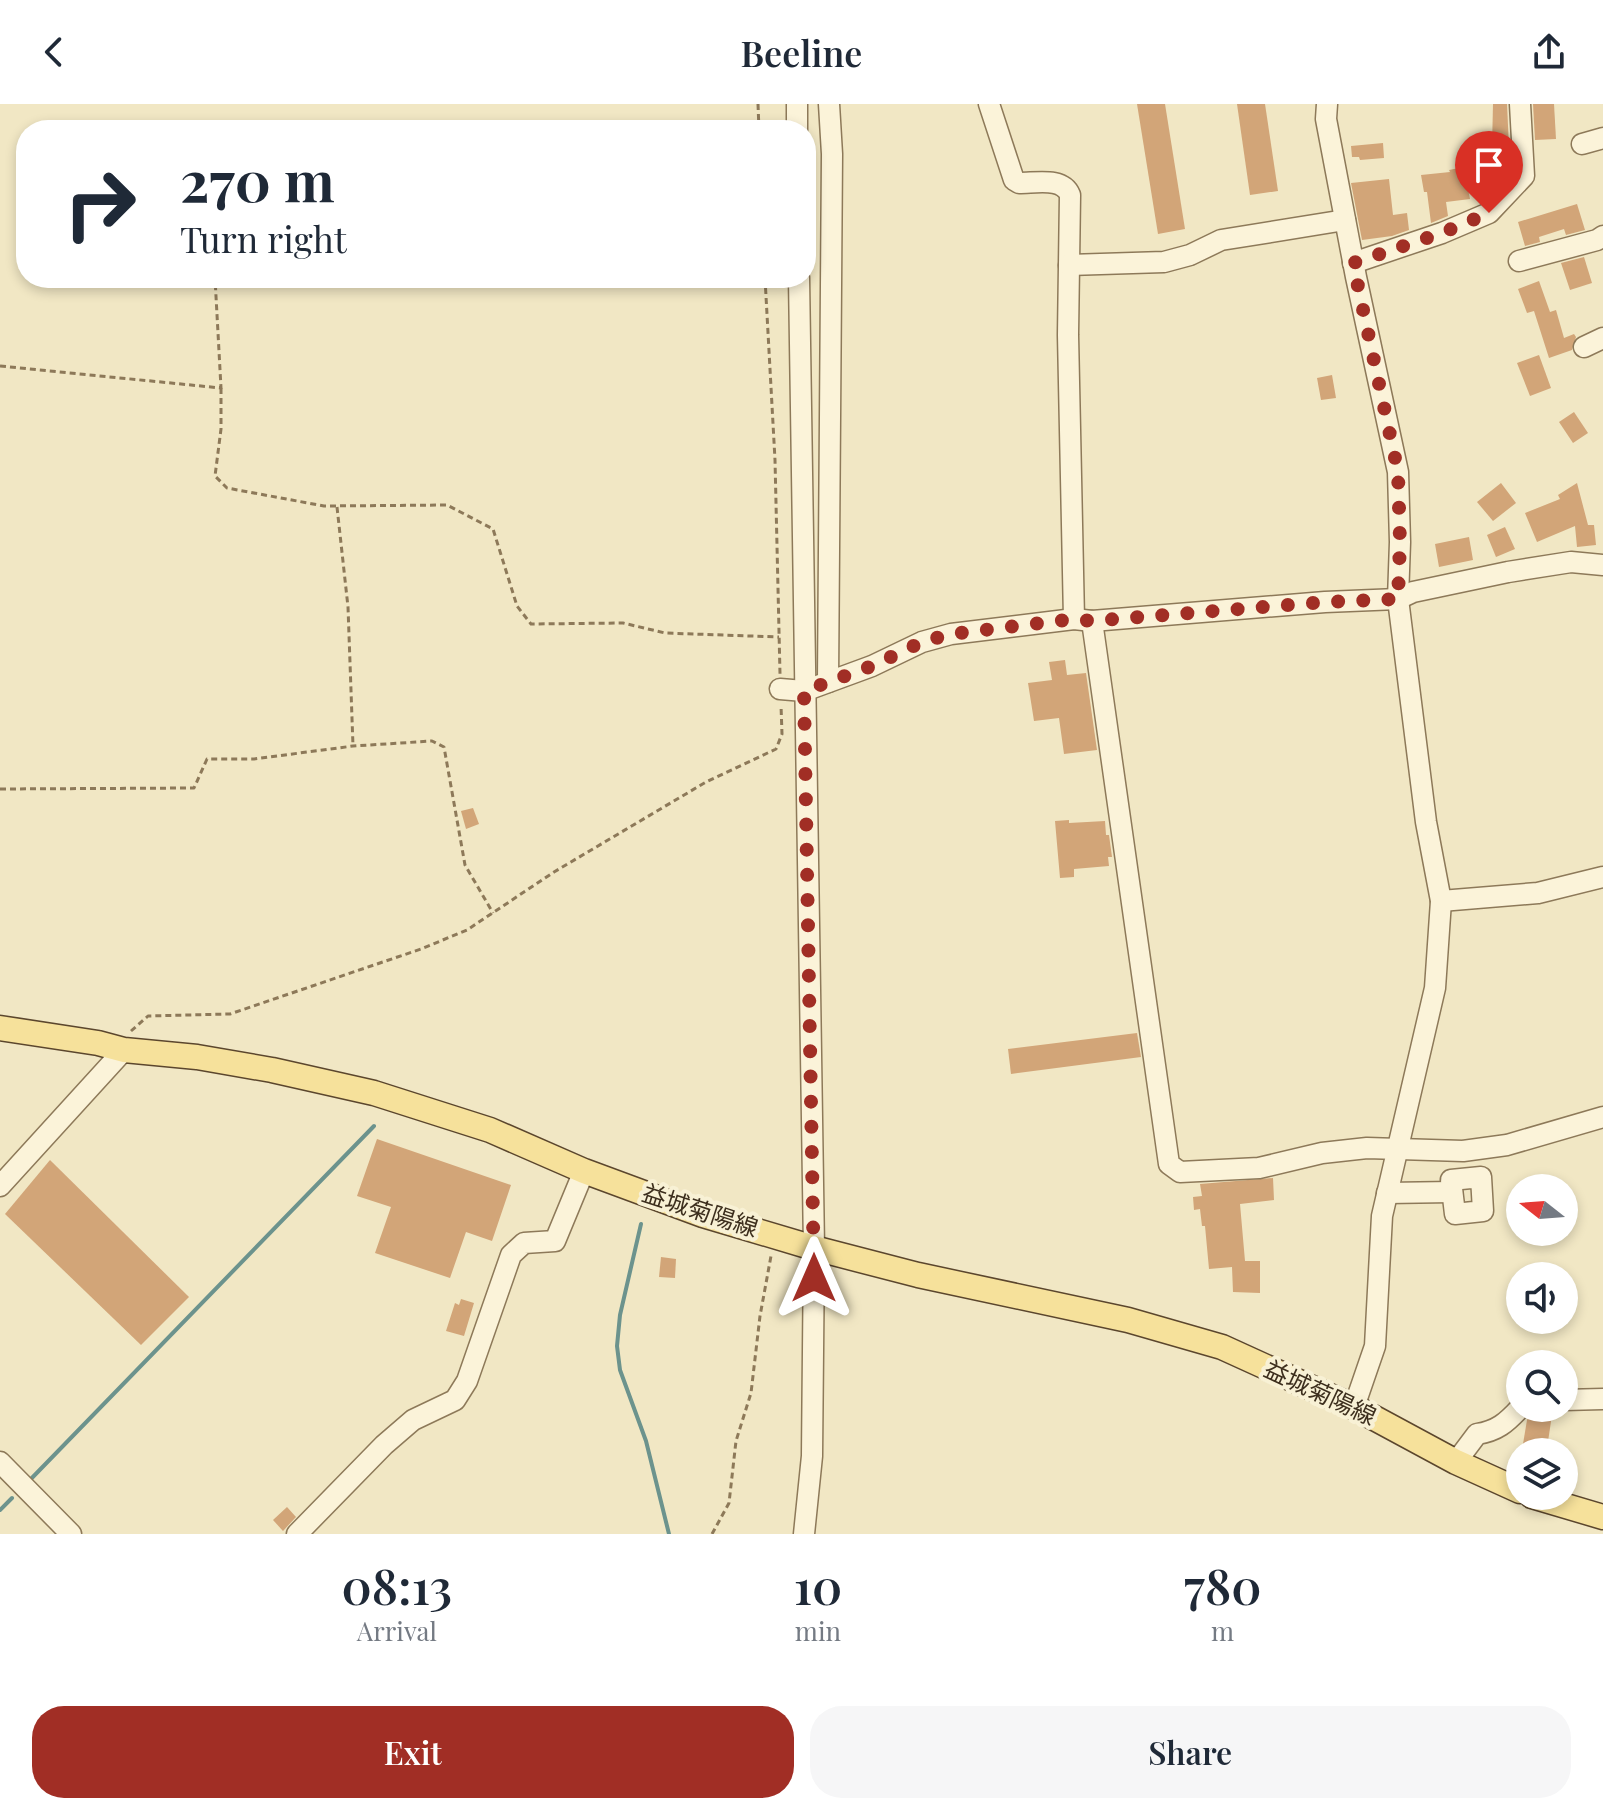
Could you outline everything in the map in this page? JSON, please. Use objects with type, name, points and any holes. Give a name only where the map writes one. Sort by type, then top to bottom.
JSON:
[{"type":"main road","name":"益城菊陽線","points":[[0,1028],[124,1050],[197,1057],[272,1070],[374,1093],[490,1130],[584,1171],[703,1215],[918,1275],[1128,1320],[1222,1347],[1354,1407],[1456,1462],[1506,1485]]},
{"type":"main road","points":[[1578,1510],[1603,1517]]},
{"type":"street","points":[[828,682],[832,154],[829,104]]},
{"type":"street","points":[[989,104],[1014,180],[1019,183],[1061,183],[1069,191],[1068,350],[1083,620],[1169,1164],[1180,1172],[1259,1168],[1322,1153],[1367,1148],[1463,1151],[1507,1145],[1603,1117]]},
{"type":"street","points":[[1327,104],[1326,119],[1353,263],[1398,472],[1398,599],[1426,822],[1441,901],[1435,988],[1382,1216],[1375,1346],[1354,1407]]},
{"type":"street","points":[[1353,263],[1442,233],[1489,213],[1524,176],[1520,104]]},
{"type":"street","points":[[1582,144],[1603,138]]},
{"type":"street","points":[[1069,265],[1164,262],[1190,255],[1221,240],[1345,220]]},
{"type":"street","points":[[1519,261],[1603,236]]},
{"type":"street","points":[[799,288],[814,1248],[812,1456],[804,1534]]},
{"type":"street","points":[[780,689],[804,691],[872,666],[922,642],[951,634],[1083,620],[1398,599],[1413,592],[1571,562],[1603,567]]},
{"type":"street","points":[[1441,901],[1538,893],[1603,877]]},
{"type":"street","points":[[0,1186],[124,1050]]},
{"type":"street","points":[[297,1534],[384,1445],[413,1420],[455,1400],[467,1381],[511,1255],[524,1243],[555,1241],[584,1171]]},
{"type":"street","points":[[1387,1193],[1452,1192]]},
{"type":"street","points":[[1578,1400],[1603,1399]]},
{"type":"street","points":[[1456,1462],[1477,1434],[1493,1432],[1507,1422]]},
{"type":"street","points":[[0,1462],[71,1534]]},
{"type":"street","points":[[1597,1534],[1603,1525]]},
{"type":"path","points":[[216,288],[221,429],[215,476],[227,488],[337,506],[447,505],[493,529],[517,606],[531,624],[623,623],[665,633],[780,637]]},
{"type":"path","points":[[124,1050],[131,1030],[148,1016],[207,1017],[230,1014],[421,949],[467,930],[554,872],[706,782],[776,749],[782,734],[780,637],[766,288]]},
{"type":"path","points":[[0,366],[221,388]]},
{"type":"path","points":[[337,506],[348,607],[353,746]]},
{"type":"path","points":[[0,789],[194,788],[207,759],[254,759],[353,746],[432,741],[444,747],[465,865],[493,913]]},
{"type":"path","points":[[712,1534],[729,1503],[736,1441],[751,1393],[760,1316],[775,1236]]},
{"type":"building","points":[[1137,104],[1165,104],[1185,229],[1158,234]]},
{"type":"building","points":[[1237,104],[1265,104],[1278,191],[1250,195]]},
{"type":"building","points":[[1493,104],[1507,104],[1509,147],[1492,147]]},
{"type":"building","points":[[1533,104],[1554,104],[1556,139],[1535,140]]},
{"type":"building","points":[[1383,143],[1384,158],[1360,160],[1359,157],[1352,157],[1351,146]]},
{"type":"building","points":[[1484,163],[1486,188],[1468,189],[1470,199],[1446,202],[1448,216],[1431,223],[1427,192],[1424,192],[1421,175],[1450,172]]},
{"type":"building","points":[[1389,179],[1393,215],[1407,213],[1409,230],[1362,240],[1351,183]]},
{"type":"building","points":[[1577,204],[1585,230],[1566,235],[1564,229],[1539,237],[1540,242],[1525,246],[1518,222]]},
{"type":"building","points":[[1584,257],[1592,283],[1570,290],[1561,263]]},
{"type":"building","points":[[1539,281],[1550,312],[1556,310],[1564,338],[1574,334],[1576,337],[1572,350],[1549,358],[1534,311],[1527,313],[1518,289]]},
{"type":"building","points":[[1539,355],[1551,388],[1530,396],[1517,363]]},
{"type":"building","points":[[1332,375],[1336,398],[1321,400],[1317,378]]},
{"type":"building","points":[[1574,412],[1588,433],[1573,443],[1559,422]]},
{"type":"building","points":[[1501,483],[1516,503],[1493,521],[1477,502]]},
{"type":"building","points":[[1577,483],[1588,525],[1594,525],[1596,545],[1577,547],[1575,526],[1537,542],[1525,513],[1560,499],[1558,495]]},
{"type":"building","points":[[1505,527],[1515,549],[1496,557],[1487,535]]},
{"type":"building","points":[[1469,537],[1473,560],[1439,567],[1435,544]]},
{"type":"building","points":[[1065,660],[1067,675],[1086,673],[1097,750],[1064,754],[1059,718],[1034,721],[1028,683],[1052,680],[1049,662]]},
{"type":"building","points":[[473,808],[479,824],[466,829],[461,811]]},
{"type":"building","points":[[1069,820],[1069,823],[1105,821],[1112,857],[1108,857],[1109,866],[1074,869],[1074,877],[1060,878],[1055,821]]},
{"type":"building","points":[[1137,1033],[1141,1057],[1011,1074],[1008,1049]]},
{"type":"building","points":[[377,1139],[511,1185],[492,1241],[466,1232],[450,1278],[375,1253],[391,1207],[357,1196]]},
{"type":"building","points":[[50,1160],[189,1297],[141,1345],[5,1214]]},
{"type":"building","points":[[1273,1178],[1274,1200],[1240,1204],[1245,1261],[1260,1261],[1260,1293],[1233,1292],[1232,1267],[1209,1269],[1205,1226],[1202,1226],[1200,1209],[1194,1210],[1193,1197],[1202,1196],[1200,1184]]},
{"type":"building","points":[[661,1257],[676,1259],[675,1278],[659,1277]]},
{"type":"building","points":[[461,1299],[474,1303],[464,1336],[446,1331],[455,1303],[459,1305]]},
{"type":"building","points":[[1527,1422],[1551,1422],[1549,1438],[1524,1438]]},
{"type":"building","points":[[287,1507],[296,1517],[283,1531],[273,1520]]},
{"type":"waterway","points":[[28,1482],[374,1126]]},
{"type":"waterway","points":[[641,1224],[620,1315],[617,1346],[620,1370],[646,1441],[669,1534]]},
{"type":"waterway","points":[[0,1510],[12,1498]]},
{"type":"route","points":[[814,1278],[804,691],[872,666],[922,642],[951,634],[1074,619],[1092,621],[1398,599],[1398,472],[1353,263],[1442,233],[1489,213]]}]
